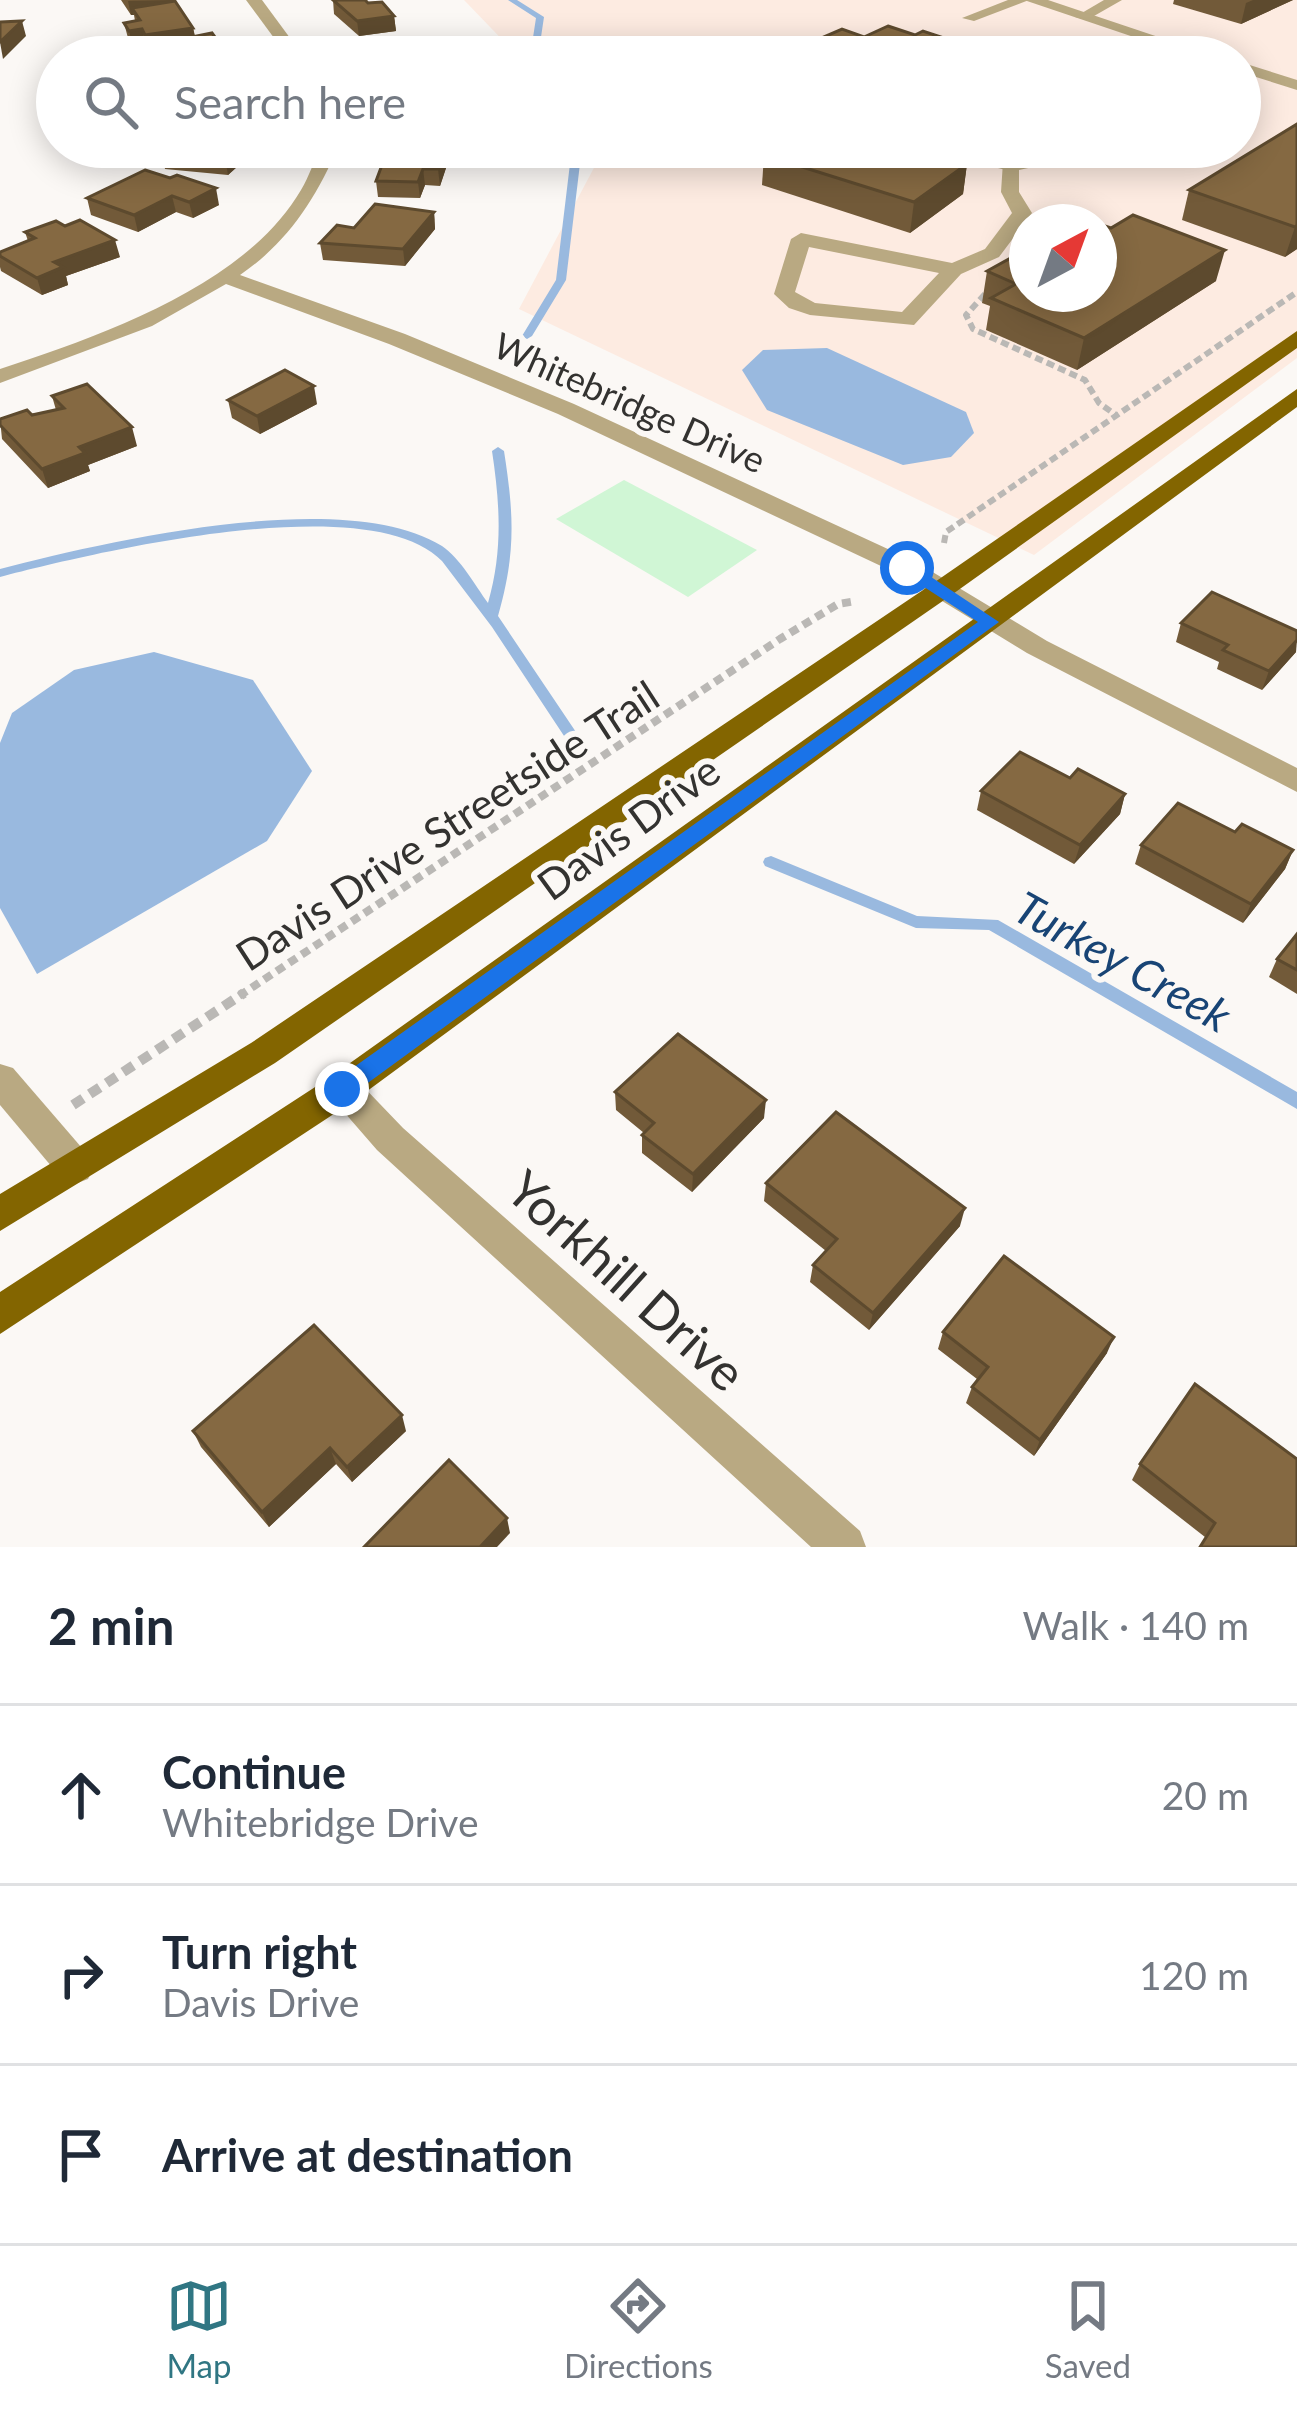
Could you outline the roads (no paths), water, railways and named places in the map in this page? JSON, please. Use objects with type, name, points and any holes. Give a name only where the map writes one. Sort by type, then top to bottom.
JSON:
[{"type":"main road","name":"Davis Drive","points":[[0,1214],[262,1053],[941,590],[1297,338]]},
{"type":"main road","name":"Davis Drive","points":[[0,1315],[342,1089],[1297,396]]},
{"type":"street","points":[[254,0],[281,36]]},
{"type":"street","points":[[1032,0],[1144,36]]},
{"type":"street","points":[[1261,74],[1297,85]]},
{"type":"street","points":[[0,376],[105,338],[225,278],[299,209],[323,168]]},
{"type":"street","points":[[954,270],[801,238],[784,294],[794,304],[811,309],[887,312],[906,320],[954,270],[992,253],[1022,213],[1010,191],[1010,168]]},
{"type":"street","name":"Whitebridge Drive","points":[[225,278],[397,339],[566,409],[907,568],[990,622],[1297,781]]},
{"type":"street","points":[[0,1079],[75,1167]]},
{"type":"street","name":"Yorkhill Drive","points":[[342,1089],[390,1139],[844,1547]]},
{"type":"lane","points":[[969,18],[1022,0]]},
{"type":"lane","points":[[1082,16],[1114,0]]},
{"type":"water","points":[[827,348],[966,412],[974,433],[951,457],[903,465],[767,410],[742,370],[763,350]]},
{"type":"water","points":[[154,652],[253,680],[312,771],[267,841],[37,974],[0,908],[0,743],[12,713],[74,670]]},
{"type":"waterway","name":"Turkey Creek","points":[[512,0],[540,17],[537,36]]},
{"type":"waterway","name":"Turkey Creek","points":[[527,336],[561,280],[574,168]]},
{"type":"waterway","name":"Turkey Creek","points":[[491,616],[507,534],[498,451]]},
{"type":"waterway","points":[[0,573],[96,550],[224,529],[350,524],[401,532],[447,558],[577,744]]},
{"type":"waterway","name":"Turkey Creek","points":[[771,862],[916,922],[992,924],[1297,1101]]}]
